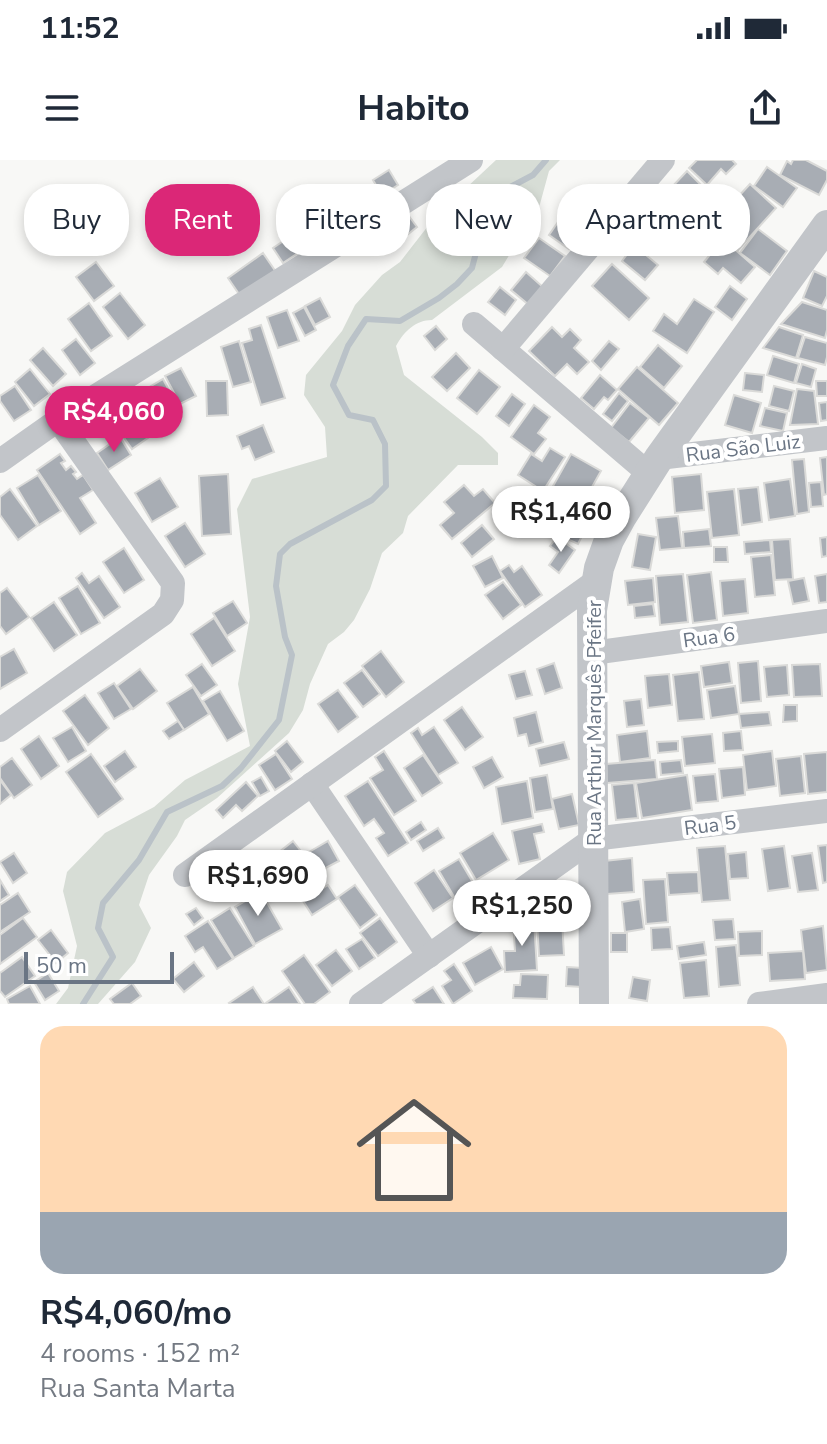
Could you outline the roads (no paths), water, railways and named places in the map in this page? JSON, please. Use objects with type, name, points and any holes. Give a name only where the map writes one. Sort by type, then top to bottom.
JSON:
[{"type":"street","points":[[0,461],[58,420],[471,160]]},
{"type":"street","points":[[503,349],[663,160]]},
{"type":"street","name":"Rua Arthur Marquês Pfeifer","points":[[594,1004],[592,610],[599,568],[609,540],[654,466],[827,225]]},
{"type":"street","points":[[474,324],[654,466]]},
{"type":"street","points":[[0,730],[163,614],[172,600],[173,583],[58,420]]},
{"type":"street","name":"Rua São Luiz","points":[[654,466],[827,438]]},
{"type":"street","points":[[185,875],[596,581]]},
{"type":"street","name":"Rua 6","points":[[592,653],[827,621]]},
{"type":"street","points":[[312,784],[429,956]]},
{"type":"street","name":"Rua 5","points":[[593,839],[827,811]]},
{"type":"street","points":[[361,1004],[593,839]]},
{"type":"street","points":[[759,1004],[827,995]]},
{"type":"waterway","points":[[83,1004],[113,957],[98,928],[103,903],[139,860],[167,812],[222,786],[241,768],[279,720],[292,655],[285,637],[276,586],[280,554],[290,544],[372,500],[386,486],[385,444],[373,420],[349,415],[333,385],[348,346],[366,319],[400,321],[457,284],[472,268],[484,222],[499,193],[533,175],[546,160]]}]
